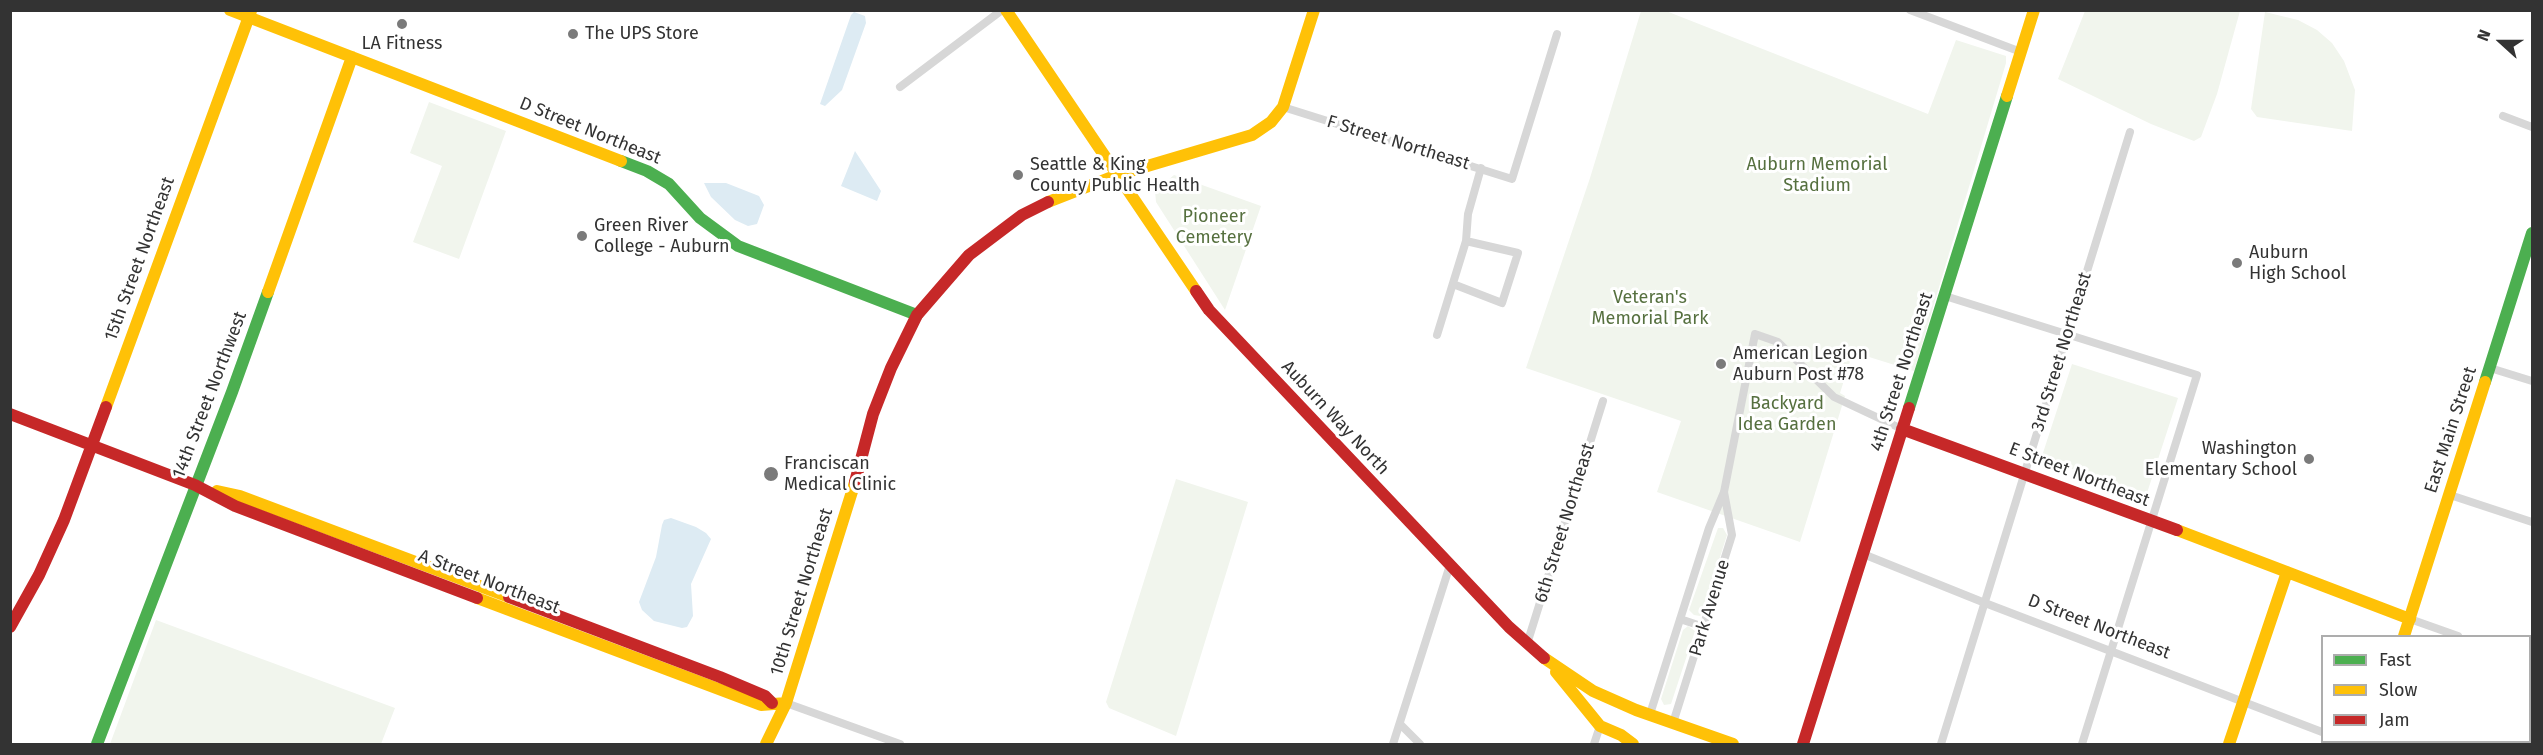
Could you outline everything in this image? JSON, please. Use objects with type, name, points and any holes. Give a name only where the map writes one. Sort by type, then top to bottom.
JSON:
[{"type":"street","name":"D Street Northeast","points":[[230,10],[249,14],[352,57],[648,171],[669,184],[700,218],[738,246],[917,315]]},
{"type":"street","points":[[900,87],[1004,10]]},
{"type":"street","name":"Auburn Way North","points":[[1004,10],[1118,175],[1182,273],[1219,322],[1527,644],[1548,662],[1593,691],[1733,744]]},
{"type":"street","points":[[1283,107],[1314,10]]},
{"type":"street","points":[[1910,10],[2021,52]]},
{"type":"street","name":"4th Street Northeast","points":[[1803,744],[2034,10]]},
{"type":"street","name":"15th Street Northeast","points":[[10,627],[39,575],[64,520],[249,14]]},
{"type":"street","name":"F Street Northeast","points":[[1283,107],[1512,179],[1557,34]]},
{"type":"street","name":"14th Street Northwest","points":[[97,744],[236,381],[352,57]]},
{"type":"street","name":"10th Street Northeast","points":[[766,744],[786,703],[855,482],[873,414],[891,368],[917,315],[960,264],[1011,222],[1049,201],[1118,175],[1252,135],[1271,122],[1283,107]]},
{"type":"street","points":[[2503,116],[2532,127]]},
{"type":"street","name":"3rd Street Northeast","points":[[1941,744],[2130,132]]},
{"type":"street","points":[[1437,335],[1466,241],[1468,214],[1481,168]]},
{"type":"street","points":[[1453,284],[1502,303],[1518,253],[1466,241]]},
{"type":"street","name":"East Main Street","points":[[2404,635],[2531,241]]},
{"type":"street","points":[[1945,296],[2197,375],[2082,744]]},
{"type":"street","name":"E Street Northeast","points":[[1755,334],[1778,342],[1834,397],[1902,429],[2025,473],[2410,619]]},
{"type":"street","name":"Park Avenue","points":[[1650,714],[1709,528],[1724,492],[1755,334]]},
{"type":"street","points":[[2490,368],[2532,381]]},
{"type":"street","name":"6th Street Northeast","points":[[1527,644],[1603,401]]},
{"type":"street","name":"A Street Northeast","points":[[10,414],[92,443],[195,485],[244,509],[761,705],[786,703],[900,744]]},
{"type":"street","name":"Park Avenue","points":[[1673,723],[1732,535],[1724,492]]},
{"type":"street","points":[[2450,495],[2532,522]]},
{"type":"street","name":"D Street Northeast","points":[[1863,554],[2321,732]]},
{"type":"street","points":[[1393,744],[1450,566]]},
{"type":"street","points":[[2229,744],[2287,572]]},
{"type":"street","points":[[1680,619],[1704,627]]},
{"type":"street","points":[[2410,619],[2455,635]]},
{"type":"street","points":[[1548,662],[1600,726],[1621,735],[1633,744]]},
{"type":"street","points":[[1400,723],[1420,744]]},
{"type":"street","points":[[1594,744],[1600,726]]},
{"type":"green space","points":[[1641,11],[1666,11],[1928,114],[1956,40],[2006,56],[2006,63],[1914,371],[1853,352],[1840,393],[1845,396],[1800,542],[1657,492],[1681,421],[1526,368],[1590,178]]},
{"type":"green space","points":[[2085,11],[2240,11],[2217,94],[2201,137],[2194,141],[2151,124],[2058,79]]},
{"type":"green space","points":[[2265,12],[2298,20],[2317,30],[2332,43],[2344,61],[2355,90],[2352,131],[2257,117],[2251,109]]},
{"type":"green space","points":[[429,102],[506,131],[459,259],[413,242],[442,166],[410,153]]},
{"type":"green space","name":"Pioneer Cemetery","points":[[1174,175],[1261,206],[1225,310],[1156,202],[1155,191]]},
{"type":"green space","points":[[2072,364],[2178,398],[2147,493],[2041,459]]},
{"type":"green space","points":[[1176,479],[1248,502],[1176,736],[1109,708],[1106,702]]},
{"type":"green space","points":[[1718,528],[1723,528],[1727,535],[1702,614],[1694,615],[1689,610]]},
{"type":"green space","points":[[156,620],[395,708],[381,744],[110,744]]},
{"type":"green space","points":[[1688,626],[1695,631],[1671,704],[1664,705],[1661,699],[1683,630]]},
{"type":"shaded area","points":[[854,12],[865,16],[866,23],[842,90],[825,106],[820,104]]},
{"type":"shaded area","points":[[855,151],[881,191],[877,201],[841,186]]},
{"type":"shaded area","points":[[704,183],[726,183],[759,196],[764,205],[757,224],[748,226],[735,220],[711,197]]},
{"type":"shaded area","points":[[671,518],[696,527],[711,539],[691,584],[693,616],[687,627],[682,628],[654,621],[642,610],[639,602],[656,557],[662,525],[664,520]]},
{"type":"traffic: fast","points":[[1909,408],[2007,96]]},
{"type":"traffic: fast","points":[[621,161],[647,171],[669,184],[700,218],[738,246],[917,315]]},
{"type":"traffic: fast","points":[[2485,382],[2532,233]]},
{"type":"traffic: fast","points":[[97,744],[268,292]]},
{"type":"traffic: slow","points":[[230,10],[621,161]]},
{"type":"traffic: slow","points":[[1006,10],[1196,291]]},
{"type":"traffic: slow","points":[[1048,202],[1117,175],[1252,135],[1271,122],[1283,107],[1314,10]]},
{"type":"traffic: slow","points":[[2007,96],[2034,10]]},
{"type":"traffic: slow","points":[[106,407],[251,11]]},
{"type":"traffic: slow","points":[[268,292],[352,57]]},
{"type":"traffic: slow","points":[[2404,635],[2485,382]]},
{"type":"traffic: slow","points":[[766,744],[786,703],[855,482]]},
{"type":"traffic: slow","points":[[217,491],[240,496],[509,597]]},
{"type":"traffic: slow","points":[[2177,530],[2410,619]]},
{"type":"traffic: slow","points":[[2229,744],[2287,572]]},
{"type":"traffic: slow","points":[[477,598],[761,705],[786,703]]},
{"type":"traffic: slow","points":[[1544,658],[1593,691],[1636,710],[1733,744]]},
{"type":"traffic: slow","points":[[1556,672],[1600,726],[1621,735],[1633,744]]},
{"type":"traffic: jam","points":[[855,482],[873,414],[891,368],[917,315],[969,255],[1022,215],[1048,202]]},
{"type":"traffic: jam","points":[[1196,291],[1209,310],[1509,627],[1544,658]]},
{"type":"traffic: jam","points":[[10,627],[39,575],[64,520],[106,407]]},
{"type":"traffic: jam","points":[[1803,744],[1909,408]]},
{"type":"traffic: jam","points":[[10,414],[195,485],[235,506],[477,598]]},
{"type":"traffic: jam","points":[[1902,429],[2177,530]]},
{"type":"traffic: jam","points":[[509,597],[720,677],[765,696],[772,703]]},
{"type":"place","name":"LA Fitness","points":[[402,24]]},
{"type":"place","name":"The UPS Store","points":[[573,34]]},
{"type":"place","name":"Seattle & King County Public Health","points":[[1018,175]]},
{"type":"place","name":"Green River College - Auburn","points":[[582,236]]},
{"type":"place","name":"Auburn High School","points":[[2237,263]]},
{"type":"place","name":"American Legion Auburn Post #78","points":[[1721,364]]},
{"type":"place","name":"Washington Elementary School","points":[[2309,459]]},
{"type":"place","name":"Franciscan Medical Clinic","points":[[771,474]]},
{"type":"park label","name":"Auburn Memorial Stadium","points":[[1817,175]]},
{"type":"park label","name":"Veteran's Memorial Park","points":[[1650,308]]},
{"type":"park label","name":"Backyard Idea Garden","points":[[1787,414]]}]
